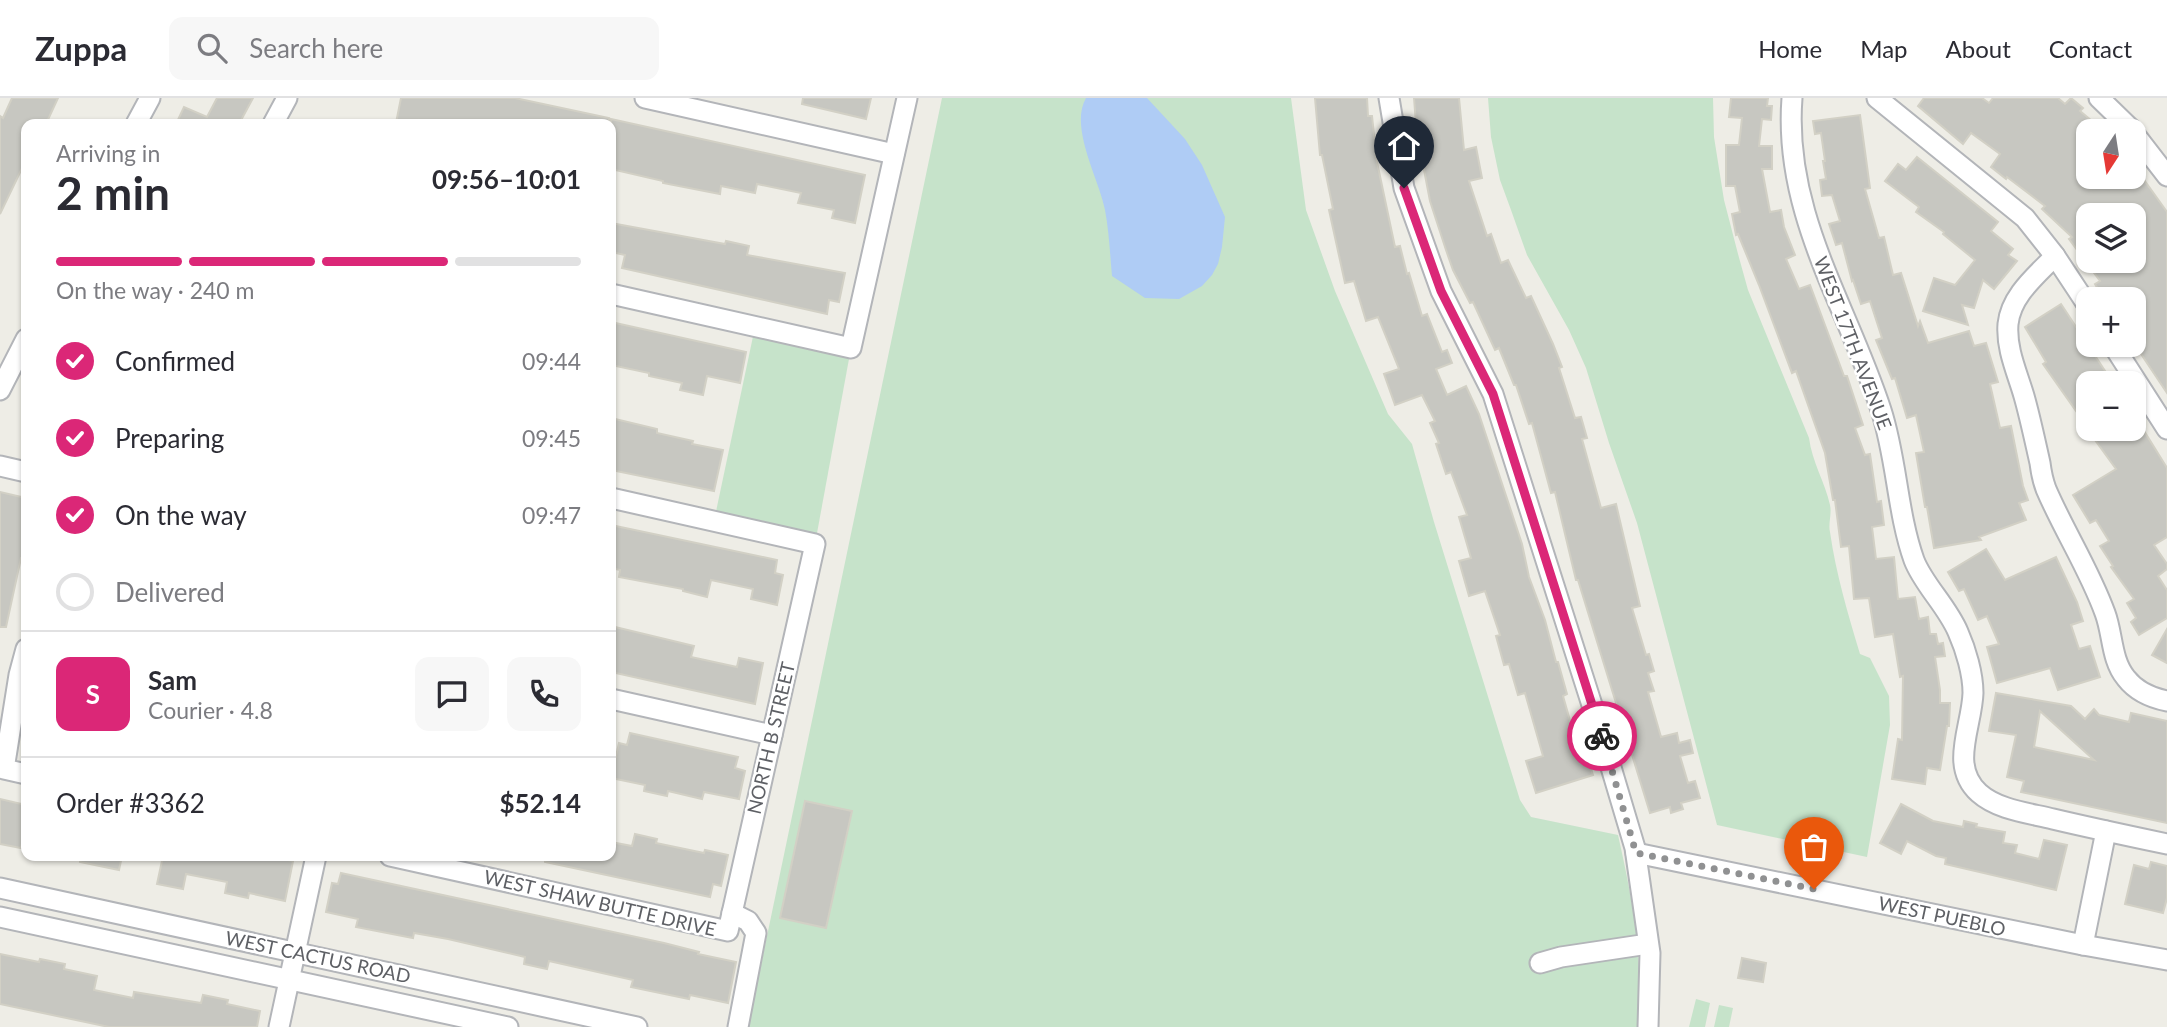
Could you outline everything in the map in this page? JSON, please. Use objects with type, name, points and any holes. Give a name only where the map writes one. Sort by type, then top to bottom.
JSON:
[{"type":"street","points":[[139,119],[150,98]]},
{"type":"street","points":[[276,119],[287,98]]},
{"type":"street","points":[[645,98],[894,154]]},
{"type":"street","points":[[616,295],[851,348],[907,98]]},
{"type":"street","points":[[1389,98],[1404,188],[1441,291],[1493,394],[1599,727],[1636,853],[1648,944],[1648,1027]]},
{"type":"street","name":"WEST 17TH AVENUE","points":[[1792,98],[1790,119],[1794,164],[1810,234],[1881,408],[1891,443],[1907,535],[1915,562],[1945,605],[1968,662],[1973,691],[1963,748],[1964,772],[1978,792],[2006,808],[2167,844]]},
{"type":"street","points":[[1877,98],[2025,218],[2076,288]]},
{"type":"street","points":[[2099,98],[2121,119]]},
{"type":"street","points":[[2146,148],[2167,176]]},
{"type":"street","points":[[2055,256],[2022,290],[2011,307],[2008,325],[2011,360],[2024,397],[2045,486],[2083,560],[2107,617],[2117,661],[2125,677],[2137,689],[2167,701]]},
{"type":"street","points":[[0,390],[21,349]]},
{"type":"street","points":[[2121,357],[2167,429]]},
{"type":"street","points":[[0,466],[21,471]]},
{"type":"street","name":"NORTH B STREET","points":[[616,499],[814,544],[730,922]]},
{"type":"street","points":[[21,668],[5,769],[21,773]]},
{"type":"street","points":[[616,700],[772,735]]},
{"type":"street","points":[[2083,945],[2106,831]]},
{"type":"street","name":"WEST PUEBLO","points":[[1636,853],[2167,960]]},
{"type":"street","points":[[279,1027],[315,861]]},
{"type":"street","name":"WEST SHAW BUTTE DRIVE","points":[[416,861],[730,922]]},
{"type":"street","name":"WEST CACTUS ROAD","points":[[0,888],[637,1027]]},
{"type":"street","name":"WEST CACTUS ROAD","points":[[0,917],[508,1027]]},
{"type":"street","points":[[730,922],[748,921],[757,933],[738,1027]]},
{"type":"street","points":[[1540,963],[1561,957],[1648,944]]},
{"type":"green space","points":[[942,98],[1291,98],[1306,210],[1335,291],[1388,414],[1412,444],[1520,800],[1531,817],[1618,835],[1638,954],[1637,1027],[748,1027]]},
{"type":"green space","points":[[1488,98],[1713,98],[1714,137],[1724,200],[1748,290],[1809,438],[1828,497],[1836,563],[1860,654],[1870,658],[1889,696],[1890,725],[1867,857],[1717,825],[1637,523],[1586,368],[1569,330],[1527,255],[1500,180],[1491,137]]},
{"type":"green space","points":[[755,327],[851,348],[815,544],[714,521]]},
{"type":"green space","points":[[1696,999],[1710,1003],[1705,1027],[1689,1027]]},
{"type":"green space","points":[[1719,1005],[1733,1008],[1729,1027],[1714,1027]]},
{"type":"water","points":[[1086,98],[1147,98],[1185,139],[1202,165],[1225,217],[1222,247],[1212,275],[1202,286],[1179,299],[1145,298],[1112,276],[1105,210],[1083,138],[1081,123]]},
{"type":"building","points":[[12,98],[58,98],[48,119],[21,119],[21,170],[0,214],[0,116],[3,118]]},
{"type":"building","points":[[217,98],[253,98],[242,119],[178,119],[184,107],[207,117]]},
{"type":"building","points":[[401,98],[515,98],[609,118],[609,119],[397,119]]},
{"type":"building","points":[[803,98],[871,98],[866,119],[802,104]]},
{"type":"building","points":[[1315,98],[1367,98],[1368,116],[1372,116],[1377,162],[1395,247],[1400,246],[1422,316],[1427,314],[1442,352],[1447,350],[1452,363],[1436,369],[1447,395],[1466,386],[1479,414],[1558,662],[1567,694],[1563,696],[1571,724],[1576,722],[1593,775],[1536,793],[1526,761],[1543,756],[1525,693],[1518,695],[1509,664],[1504,665],[1496,636],[1500,635],[1485,591],[1469,596],[1459,561],[1471,558],[1459,517],[1467,515],[1451,472],[1446,474],[1436,444],[1439,443],[1430,423],[1435,421],[1422,395],[1395,405],[1384,374],[1399,369],[1378,317],[1366,321],[1354,281],[1345,283],[1329,210],[1333,209],[1320,155]]},
{"type":"building","points":[[1414,98],[1459,98],[1464,150],[1476,147],[1482,178],[1469,181],[1487,236],[1491,234],[1501,263],[1508,260],[1526,298],[1531,296],[1553,344],[1575,418],[1581,417],[1587,438],[1582,439],[1601,508],[1616,504],[1640,606],[1632,608],[1646,655],[1649,654],[1654,671],[1648,673],[1654,691],[1648,692],[1661,737],[1677,733],[1679,743],[1690,740],[1693,753],[1680,756],[1688,783],[1695,781],[1700,798],[1681,803],[1683,809],[1671,813],[1670,807],[1650,813],[1576,580],[1555,492],[1551,493],[1532,423],[1529,424],[1516,385],[1499,348],[1495,350],[1473,302],[1470,303],[1453,270],[1446,250],[1430,201],[1420,149],[1418,150]]},
{"type":"building","points":[[1731,98],[1768,98],[1767,106],[1772,106],[1771,120],[1762,119],[1759,146],[1772,146],[1772,169],[1762,169],[1770,212],[1781,210],[1784,227],[1795,255],[1786,259],[1799,289],[1810,285],[1844,376],[1847,376],[1863,425],[1855,428],[1865,455],[1870,454],[1877,502],[1881,501],[1884,525],[1872,527],[1876,559],[1894,557],[1898,599],[1915,597],[1919,619],[1928,617],[1930,634],[1936,634],[1938,644],[1943,643],[1945,656],[1935,657],[1940,703],[1950,703],[1949,726],[1940,770],[1927,768],[1925,784],[1892,779],[1898,739],[1902,740],[1903,676],[1900,677],[1893,634],[1875,637],[1869,598],[1854,599],[1849,546],[1841,547],[1825,453],[1796,371],[1792,373],[1759,285],[1738,234],[1736,235],[1732,214],[1740,212],[1735,186],[1726,186],[1726,145],[1739,145],[1742,118],[1729,117]]},
{"type":"building","points":[[1924,98],[1982,98],[1989,103],[1993,98],[2058,98],[2065,104],[2071,98],[2083,108],[2080,111],[2090,119],[2076,119],[2076,189],[2146,189],[2146,183],[2167,212],[2167,393],[2143,357],[2146,357],[2146,287],[2097,287],[2095,284],[2100,281],[2094,273],[2146,273],[2146,203],[2076,203],[2076,248],[2069,239],[2072,237],[2042,209],[2045,206],[1991,167],[2000,154],[1971,133],[1963,144],[1918,106]]},
{"type":"building","points":[[1860,115],[1870,188],[1865,189],[1879,238],[1884,237],[1893,275],[1901,273],[1918,326],[1920,321],[1928,343],[1969,331],[1974,346],[1986,343],[1998,382],[1990,384],[2000,428],[2011,426],[2028,500],[2019,503],[2026,520],[1979,537],[1981,540],[1934,548],[1916,453],[1924,452],[1916,415],[1907,418],[1895,378],[1892,379],[1876,340],[1882,338],[1870,301],[1861,304],[1842,243],[1836,245],[1829,224],[1840,221],[1832,195],[1822,196],[1820,180],[1826,179],[1825,161],[1821,133],[1815,134],[1813,121]]},
{"type":"building","points":[[616,120],[865,175],[855,223],[832,218],[834,210],[798,203],[801,193],[757,184],[755,193],[721,186],[720,194],[616,170]]},
{"type":"building","points":[[1917,157],[1998,222],[1991,231],[2013,249],[2008,255],[2017,261],[1994,289],[1983,280],[1974,308],[1962,305],[1968,325],[1923,311],[1934,278],[1955,285],[1975,260],[1943,234],[1944,232],[1916,212],[1919,207],[1885,181],[1898,164],[1906,170]]},
{"type":"building","points":[[616,224],[725,244],[726,241],[749,246],[747,255],[845,273],[839,302],[829,300],[827,314],[622,268],[625,255],[616,253]]},
{"type":"building","points":[[2061,304],[2076,327],[2076,357],[2096,357],[2105,371],[2076,371],[2076,411],[2043,364],[2046,362],[2025,327]]},
{"type":"building","points":[[616,323],[746,352],[740,383],[707,376],[703,395],[680,390],[682,383],[649,376],[649,373],[616,366]]},
{"type":"building","points":[[616,419],[657,429],[657,433],[693,441],[692,444],[723,450],[714,491],[616,471]]},
{"type":"building","points":[[2146,434],[2167,468],[2167,537],[2154,545],[2167,564],[2167,569],[2158,576],[2167,590],[2167,618],[2139,635],[2131,622],[2136,618],[2127,603],[2134,599],[2100,546],[2109,541],[2096,520],[2090,523],[2073,495],[2116,469],[2096,441],[2146,441]]},
{"type":"building","points":[[0,492],[21,497],[21,558],[6,627],[0,627]]},
{"type":"building","points":[[616,526],[777,560],[775,573],[783,575],[777,605],[751,599],[753,589],[711,580],[707,597],[683,589],[619,577],[620,570],[616,569]]},
{"type":"building","points":[[1986,549],[2005,580],[2056,557],[2083,621],[2071,625],[2079,649],[2090,646],[2100,677],[2058,690],[2050,668],[1997,683],[1987,647],[1999,644],[1987,616],[1978,620],[1964,589],[1959,591],[1948,572]]},
{"type":"building","points":[[616,627],[694,646],[691,657],[737,667],[739,658],[763,663],[755,704],[616,673]]},
{"type":"building","points":[[2167,629],[2167,663],[2152,655]]},
{"type":"building","points":[[1996,693],[2071,706],[2085,719],[2094,709],[2099,715],[2129,722],[2131,713],[2167,721],[2167,823],[2021,792],[2024,781],[2007,777],[2016,735],[1989,731]],"holes":[[[2040,711],[2094,760],[2034,747]]]},
{"type":"building","points":[[630,733],[738,757],[735,768],[745,771],[739,799],[704,792],[702,799],[668,791],[667,796],[644,791],[645,785],[616,779],[619,743],[627,745]]},
{"type":"building","points":[[0,799],[21,804],[21,848],[0,844]]},
{"type":"building","points":[[805,801],[852,811],[826,928],[780,918]]},
{"type":"building","points":[[1901,804],[1933,821],[1963,827],[1964,821],[1977,824],[1976,827],[2005,832],[2003,843],[2017,845],[2015,853],[2039,859],[2044,840],[2067,845],[2056,890],[1945,864],[1946,858],[1936,856],[1907,841],[1901,854],[1880,843]]},
{"type":"building","points":[[635,834],[657,839],[656,843],[728,855],[721,886],[713,884],[710,897],[545,862],[616,861],[616,843],[632,846]]},
{"type":"building","points":[[80,861],[121,861],[119,870]]},
{"type":"building","points":[[162,861],[293,861],[285,901],[249,893],[248,898],[225,893],[227,882],[186,874],[183,889],[157,884]]},
{"type":"building","points":[[2151,862],[2167,866],[2167,898],[2163,913],[2125,904],[2134,865],[2149,869]]},
{"type":"building","points":[[341,873],[664,943],[736,962],[728,1003],[690,995],[689,999],[631,987],[633,980],[549,961],[547,969],[524,964],[525,957],[448,939],[414,933],[413,938],[356,927],[358,919],[326,912],[332,883],[338,884]]},
{"type":"building","points":[[0,954],[65,964],[64,969],[97,976],[94,990],[133,998],[134,992],[201,1003],[203,995],[228,1000],[227,1004],[260,1011],[257,1027],[109,1027],[0,1004]]},
{"type":"building","points":[[1742,958],[1766,963],[1763,982],[1738,978]]},
{"type":"way so far","points":[[1602,736],[1636,853],[1814,889]]},
{"type":"route","points":[[1404,188],[1441,291],[1493,394],[1602,736]]}]
